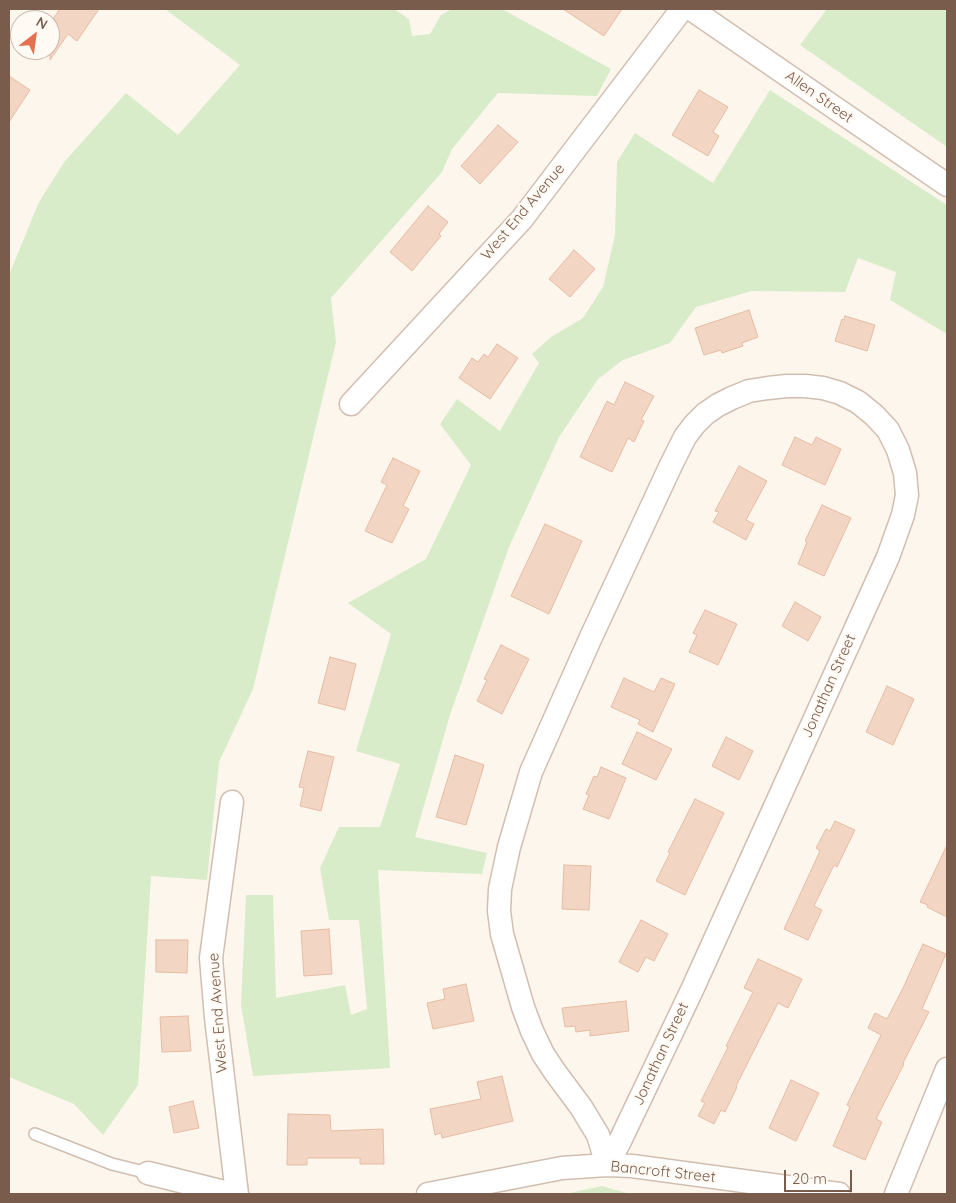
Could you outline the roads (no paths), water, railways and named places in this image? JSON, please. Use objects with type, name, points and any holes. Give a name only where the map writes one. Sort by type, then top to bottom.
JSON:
[{"type":"street","name":"West End Avenue","points":[[351,404],[522,218],[682,9]]},
{"type":"street","name":"Allen Street","points":[[691,9],[947,185]]},
{"type":"street","name":"Jonathan Street","points":[[805,386],[823,388],[840,393],[858,402],[888,430],[898,450],[905,472],[907,495],[904,515],[888,557],[696,981],[620,1143],[607,1165],[598,1135],[581,1107],[543,1054],[523,1007],[508,958],[499,910],[500,889],[516,822],[531,772],[591,637],[685,437],[705,414],[718,405],[749,391],[805,386]]},
{"type":"street","name":"West End Avenue","points":[[232,802],[211,958],[217,1028],[237,1194]]},
{"type":"street","points":[[896,1194],[947,1069]]},
{"type":"street","name":"Bancroft Street","points":[[428,1194],[562,1168],[607,1165],[632,1166],[839,1194]]},
{"type":"street","points":[[148,1173],[232,1194]]},
{"type":"lane","points":[[35,1134],[112,1164],[148,1173]]}]
